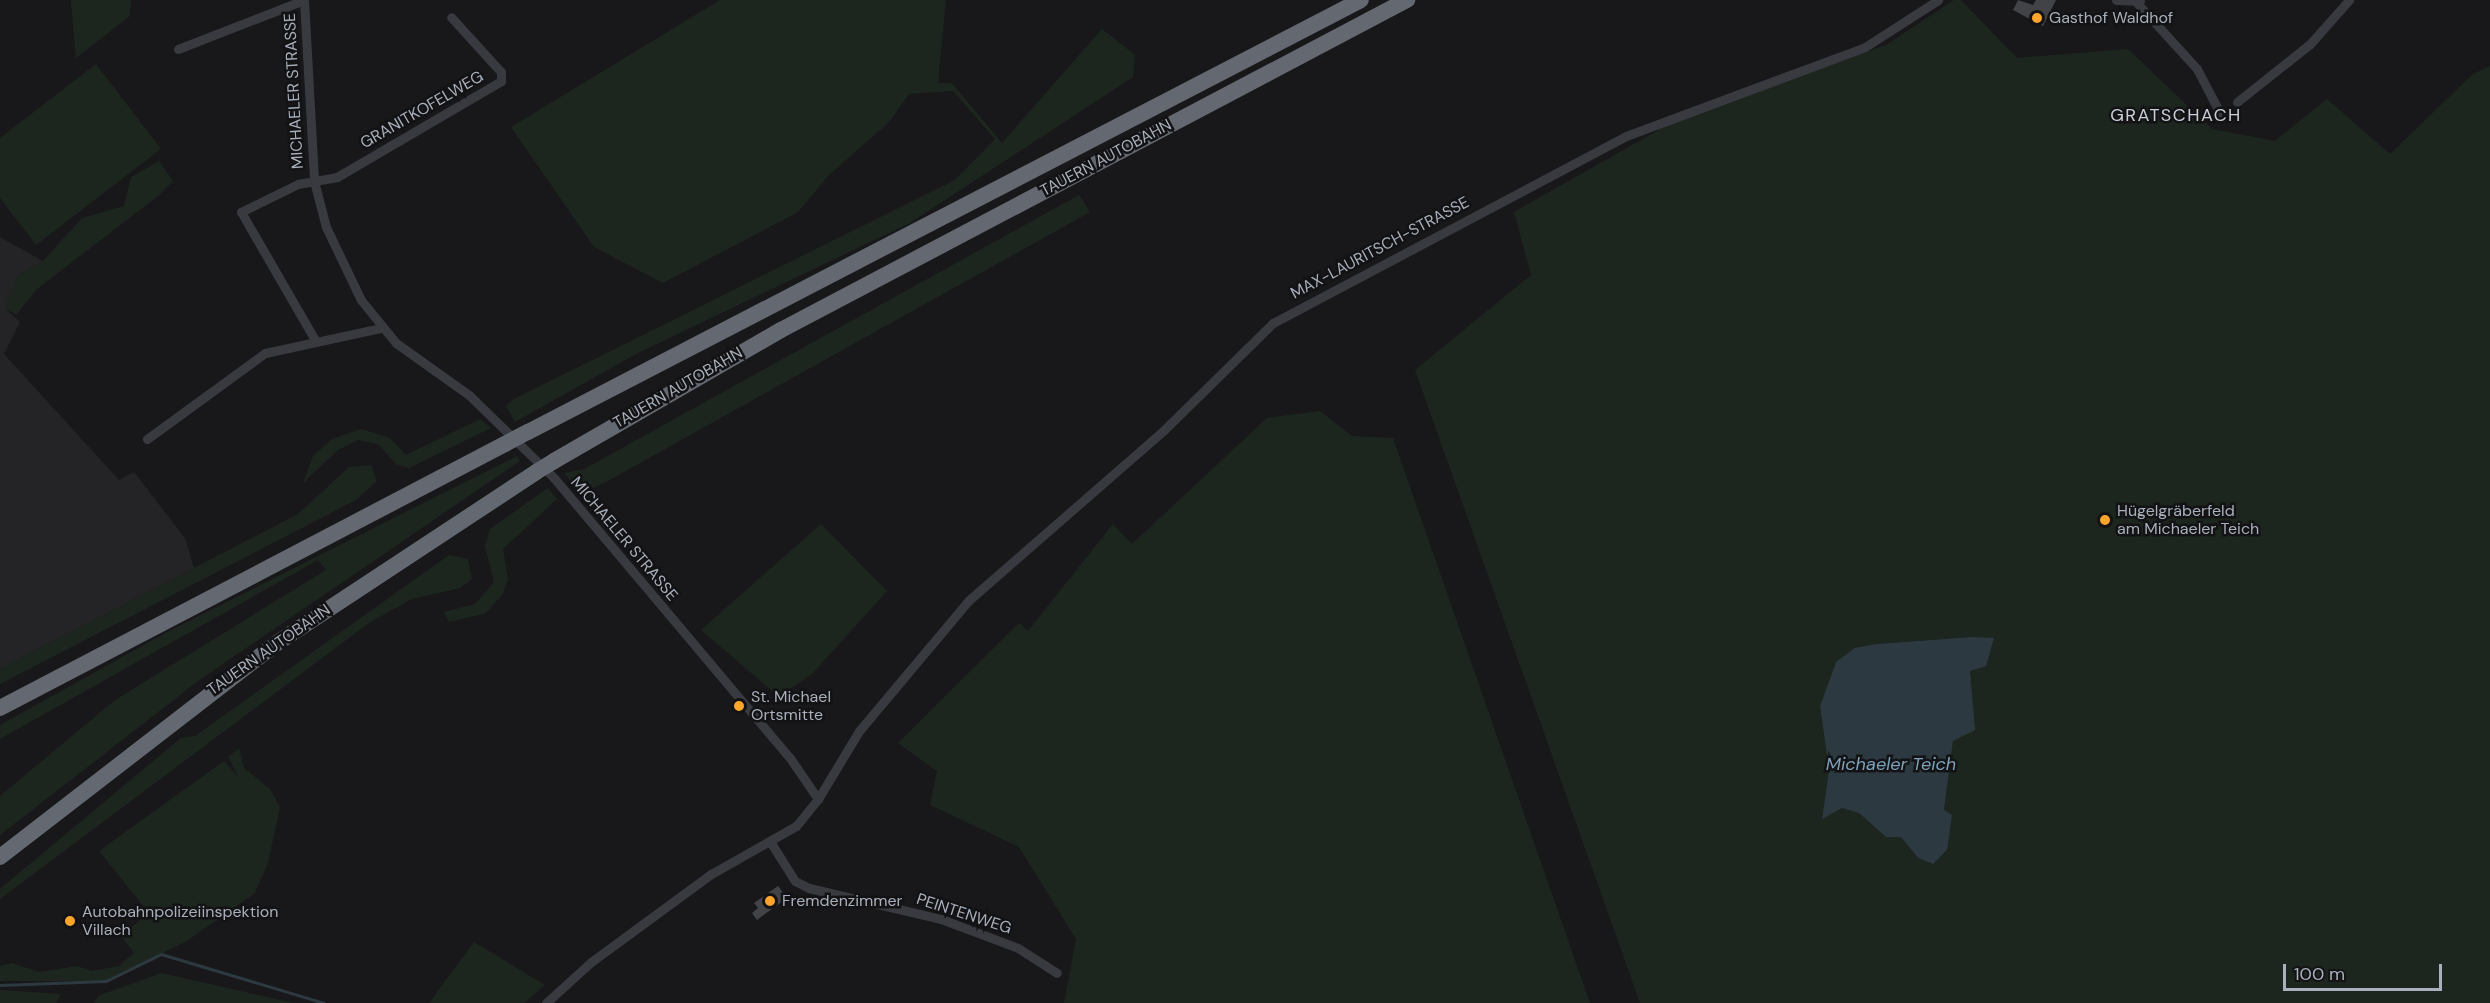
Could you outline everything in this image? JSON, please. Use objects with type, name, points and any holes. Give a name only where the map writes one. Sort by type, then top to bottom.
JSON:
[{"type":"highway","name":"TAUERN AUTOBAHN","points":[[0,708],[1361,0]]},
{"type":"highway","name":"TAUERN AUTOBAHN","points":[[0,856],[123,756],[277,643],[554,461],[781,330],[1407,0]]},
{"type":"street","name":"MICHAELER STRASSE","points":[[304,0],[314,181],[347,274],[381,328],[477,402],[554,478],[790,758],[818,799]]},
{"type":"street","points":[[178,50],[304,0]]},
{"type":"street","name":"MAX-LAURITSCH-STRASSE","points":[[818,799],[859,731],[968,602],[1164,430],[1273,323],[1617,141],[1865,47],[1938,0]]},
{"type":"street","points":[[2116,0],[2140,2],[2197,69],[2221,115]]},
{"type":"street","points":[[2237,102],[2310,44],[2349,0]]},
{"type":"street","name":"GRANITKOFELWEG","points":[[314,181],[337,177],[501,81],[501,72],[451,17]]},
{"type":"street","points":[[314,181],[247,206],[242,220],[315,340]]},
{"type":"street","points":[[147,439],[265,353],[315,340],[381,328]]},
{"type":"street","points":[[546,1003],[591,962],[711,874],[771,843],[804,819],[818,799]]},
{"type":"street","name":"PEINTENWEG","points":[[771,843],[795,881],[809,888],[941,919],[1018,948],[1057,973]]},
{"type":"shaded area","points":[[71,0],[131,0],[130,16],[76,58]]},
{"type":"shaded area","points":[[720,0],[946,0],[938,83],[952,83],[1002,143],[1102,29],[1135,55],[1133,77],[910,223],[636,354],[515,422],[506,406],[512,400],[955,180],[995,139],[953,91],[909,94],[889,122],[828,176],[798,212],[663,283],[594,247],[511,127]]},
{"type":"shaded area","points":[[1954,0],[1961,0],[2017,58],[2128,49],[2212,129],[2275,141],[2327,99],[2390,154],[2473,74],[2490,66],[2490,1003],[1640,1003],[1415,370],[1531,275],[1514,212],[1680,118],[1886,45]],"holes":[[[1971,637],[1969,699],[1974,730],[1953,741],[1944,810],[1947,851],[1932,864],[1918,858],[1901,837],[1886,837],[1859,813],[1842,808],[1822,818],[1829,770],[1820,706],[1836,662],[1877,644]]]},
{"type":"shaded area","points":[[96,64],[161,149],[36,245],[0,198],[0,138]]},
{"type":"shaded area","points":[[159,161],[173,181],[158,196],[37,289],[16,315],[5,308],[18,275],[43,261],[82,218],[124,206],[131,177]]},
{"type":"shaded area","points":[[1079,195],[1090,212],[606,482],[581,493],[564,473],[584,469]]},
{"type":"shaded area","points":[[0,237],[43,261],[18,275],[5,308],[20,322],[4,354],[119,480],[134,472],[185,538],[194,568],[0,669]]},
{"type":"shaded area","points":[[1320,411],[1352,436],[1393,438],[1590,1003],[1064,1003],[1076,939],[1019,847],[930,805],[937,771],[898,743],[1019,623],[1028,631],[1113,524],[1132,544],[1267,418]]},
{"type":"shaded area","points":[[480,419],[491,428],[409,468],[396,464],[378,444],[358,440],[338,450],[303,483],[313,456],[332,439],[361,429],[390,438],[406,455]]},
{"type":"shaded area","points":[[517,456],[520,461],[198,681],[0,835],[0,796],[115,700],[326,570],[318,560],[0,739],[0,725],[169,631]]},
{"type":"shaded area","points":[[371,465],[377,481],[356,500],[0,684],[0,669],[298,514],[349,467]]},
{"type":"shaded area","points":[[548,488],[557,499],[503,549],[508,580],[502,595],[486,613],[449,622],[444,612],[475,604],[494,582],[485,546],[490,529]]},
{"type":"shaded area","points":[[821,524],[887,591],[813,673],[779,697],[701,630]]},
{"type":"shaded area","points":[[449,555],[468,559],[472,579],[460,588],[412,599],[369,623],[0,899],[0,889],[181,738],[195,736]]},
{"type":"shaded area","points":[[239,748],[244,768],[270,789],[280,807],[268,863],[255,893],[187,941],[106,981],[0,981],[0,966],[12,963],[39,972],[77,966],[92,971],[119,966],[134,953],[121,936],[149,913],[99,851],[224,761],[239,778],[228,757]]},
{"type":"shaded area","points":[[474,942],[545,985],[524,1003],[429,1003]]},
{"type":"shaded area","points":[[161,973],[294,1003],[94,1003],[98,996]]},
{"type":"shaded area","points":[[0,990],[61,994],[56,1003],[0,1003]]},
{"type":"water","name":"Michaeler Teich","points":[[1971,637],[1994,638],[1986,666],[1970,671],[1975,730],[1953,741],[1944,810],[1952,815],[1947,850],[1933,864],[1918,858],[1901,837],[1886,837],[1859,813],[1842,808],[1822,819],[1829,770],[1820,706],[1836,662],[1855,648],[1877,644]]},
{"type":"building","name":"Gasthof Waldhof","points":[[2018,0],[2033,5],[2036,0],[2056,0],[2043,26],[2013,10]]},
{"type":"building","name":"Fremdenzimmer","points":[[778,886],[787,898],[757,920],[752,913],[758,908],[754,903]]},
{"type":"waterway","points":[[0,985],[106,981],[161,954],[324,1003]]},
{"type":"place","name":"Gasthof Waldhof","points":[[2037,18]]},
{"type":"place","name":"Hügelgräberfeld am Michaeler Teich","points":[[2105,520]]},
{"type":"place","name":"St. Michael Ortsmitte","points":[[739,706]]},
{"type":"place","name":"Fremdenzimmer","points":[[770,901]]},
{"type":"place","name":"Autobahnpolizeiinspektion Villach","points":[[70,921]]},
{"type":"district","name":"GRATSCHACH","points":[[2176,115]]}]
